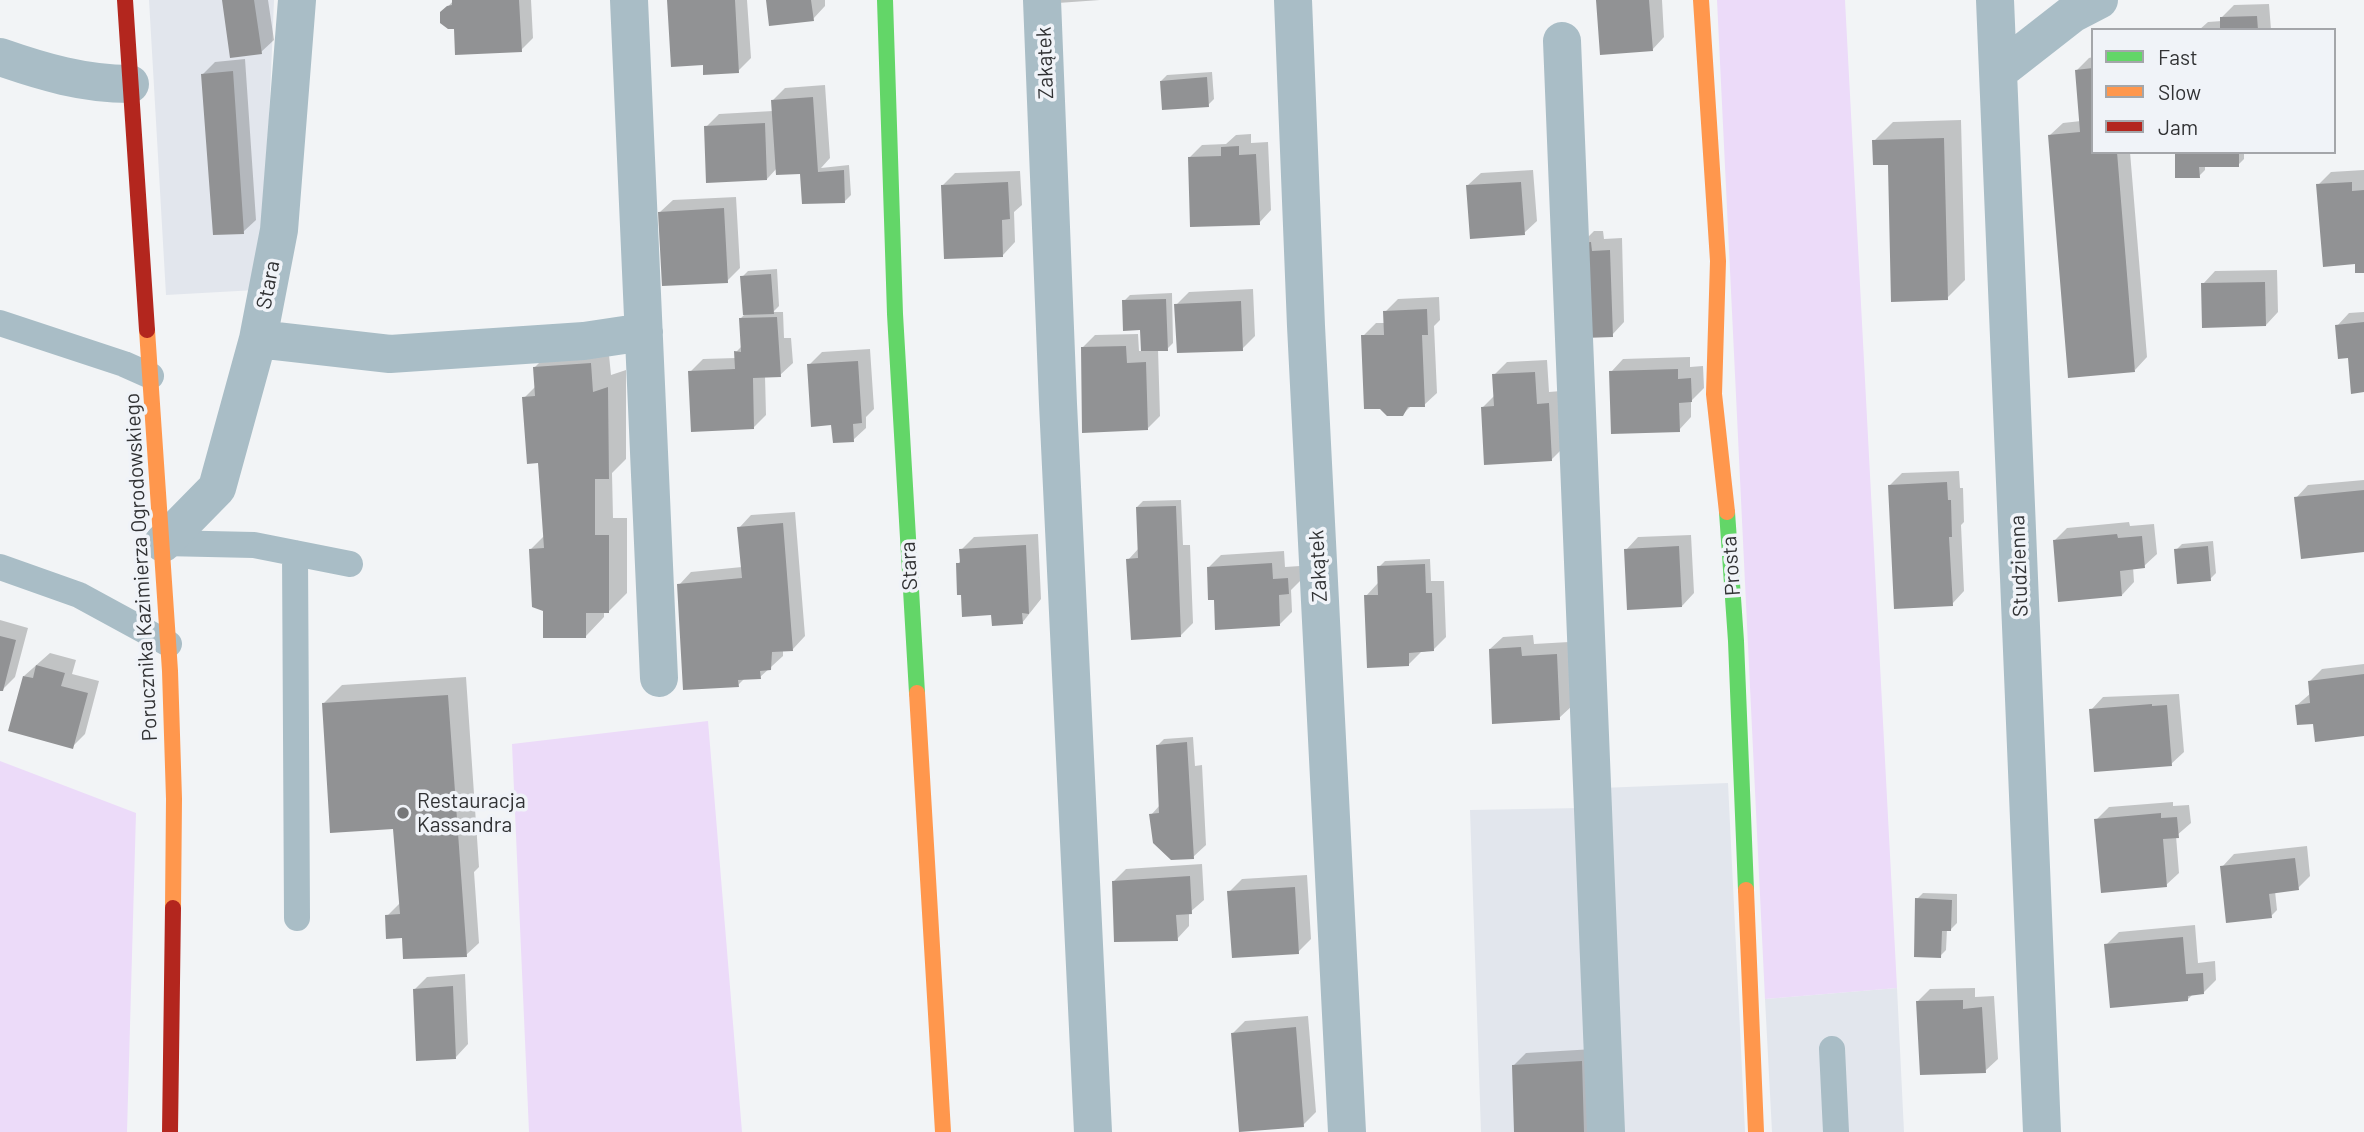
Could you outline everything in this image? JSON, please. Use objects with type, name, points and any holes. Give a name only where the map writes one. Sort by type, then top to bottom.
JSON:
[{"type":"street","name":"Porucznika Kazimierza Ogrodowskiego","points":[[125,0],[169,644],[174,799],[170,1132]]},
{"type":"street","name":"Stara","points":[[163,543],[218,488],[258,338],[279,230],[297,0]]},
{"type":"street","points":[[629,0],[659,678]]},
{"type":"street","name":"Stara","points":[[886,0],[897,342],[943,1132]]},
{"type":"street","name":"Zakątek","points":[[1042,0],[1093,1132]]},
{"type":"street","name":"Zakątek","points":[[1293,0],[1306,326],[1347,1132]]},
{"type":"street","name":"Prosta","points":[[1701,0],[1718,261],[1714,394],[1725,479],[1736,641],[1756,1132]]},
{"type":"street","name":"Studzienna","points":[[1995,0],[2042,1132]]},
{"type":"street","points":[[1999,71],[2072,14],[2099,0]]},
{"type":"street","points":[[1562,41],[1606,1132]]},
{"type":"street","points":[[0,57],[54,75],[103,84],[130,85]]},
{"type":"street","points":[[258,338],[390,354],[584,341],[644,332]]},
{"type":"lane","points":[[0,323],[124,364],[151,376]]},
{"type":"lane","points":[[163,543],[254,545],[350,564]]},
{"type":"lane","points":[[295,553],[297,918]]},
{"type":"lane","points":[[0,567],[79,595],[169,644]]},
{"type":"lane","points":[[1832,1049],[1836,1132]]},
{"type":"shaded area","points":[[149,0],[274,0],[269,121],[256,290],[166,295]]},
{"type":"shaded area","points":[[1717,0],[1845,0],[1897,988],[1765,999]]},
{"type":"shaded area","points":[[708,721],[742,1132],[529,1132],[512,744]]},
{"type":"shaded area","points":[[0,761],[136,813],[127,1132],[0,1132]]},
{"type":"shaded area","points":[[1728,783],[1745,1132],[1621,1132],[1601,788]]},
{"type":"shaded area","points":[[1581,808],[1593,1132],[1481,1132],[1470,810]]},
{"type":"shaded area","points":[[1897,988],[1904,1132],[1772,1132],[1765,999]]},
{"type":"building","points":[[222,0],[254,0],[262,54],[230,58]]},
{"type":"building","points":[[452,0],[519,0],[522,52],[455,55],[454,29],[448,29],[440,23],[440,12],[452,5]]},
{"type":"building","points":[[667,0],[735,0],[739,73],[703,75],[703,65],[671,67]]},
{"type":"building","points":[[766,0],[811,0],[814,21],[769,26]]},
{"type":"building","points":[[1596,0],[1649,0],[1653,51],[1600,55]]},
{"type":"building","points":[[2257,16],[2258,28],[2220,28],[2220,17]]},
{"type":"building","points":[[2091,68],[2091,154],[2117,154],[2135,372],[2068,378],[2048,135],[2080,132],[2075,70]]},
{"type":"building","points":[[233,71],[244,234],[213,235],[201,74]]},
{"type":"building","points":[[1207,77],[1209,107],[1162,110],[1160,81]]},
{"type":"building","points":[[813,97],[818,172],[844,170],[845,203],[802,204],[800,174],[776,175],[771,100]]},
{"type":"building","points":[[765,123],[767,180],[706,183],[704,126]]},
{"type":"building","points":[[1944,138],[1948,300],[1891,302],[1888,165],[1873,165],[1872,140]]},
{"type":"building","points":[[1239,146],[1239,155],[1256,154],[1260,225],[1190,227],[1188,157],[1221,156],[1221,147]]},
{"type":"building","points":[[2175,154],[2239,154],[2239,167],[2199,167],[2200,178],[2175,178]]},
{"type":"building","points":[[1008,182],[1010,219],[1002,220],[1003,257],[944,259],[941,185]]},
{"type":"building","points":[[1521,182],[1525,235],[1470,239],[1466,185]]},
{"type":"building","points":[[2352,182],[2352,191],[2364,190],[2364,273],[2355,273],[2355,264],[2323,267],[2316,184]]},
{"type":"building","points":[[724,208],[728,283],[662,286],[658,212]]},
{"type":"building","points":[[1591,242],[1592,251],[1610,250],[1613,337],[1583,338],[1580,243]]},
{"type":"building","points":[[771,274],[774,314],[743,315],[740,276]]},
{"type":"building","points":[[2265,282],[2266,326],[2202,328],[2201,283]]},
{"type":"building","points":[[1166,299],[1168,351],[1141,351],[1140,330],[1123,331],[1122,300]]},
{"type":"building","points":[[1241,301],[1243,351],[1177,353],[1174,304]]},
{"type":"building","points":[[1427,309],[1428,335],[1422,335],[1425,407],[1408,407],[1403,416],[1387,416],[1380,409],[1364,409],[1361,335],[1384,335],[1383,311]]},
{"type":"building","points":[[777,317],[781,377],[753,378],[754,429],[691,432],[688,371],[735,369],[734,351],[741,352],[739,318]]},
{"type":"building","points":[[2364,322],[2364,392],[2351,394],[2348,358],[2338,359],[2335,325]]},
{"type":"building","points":[[1126,346],[1127,363],[1146,362],[1148,430],[1082,433],[1081,347]]},
{"type":"building","points":[[858,361],[862,423],[853,424],[854,442],[833,443],[831,425],[811,427],[807,364]]},
{"type":"building","points":[[591,363],[593,392],[608,387],[609,479],[595,479],[595,535],[609,535],[609,613],[586,613],[586,638],[543,638],[543,611],[532,607],[529,549],[544,548],[538,463],[527,464],[522,397],[535,396],[533,367]]},
{"type":"building","points":[[1678,369],[1678,379],[1691,378],[1692,402],[1679,403],[1680,432],[1611,434],[1609,371]]},
{"type":"building","points":[[1535,372],[1537,404],[1549,403],[1552,461],[1484,465],[1481,407],[1494,406],[1492,374]]},
{"type":"building","points":[[1947,482],[1948,500],[1951,500],[1952,537],[1949,537],[1953,606],[1894,609],[1888,485]]},
{"type":"building","points":[[2364,490],[2364,552],[2301,559],[2294,497]]},
{"type":"building","points":[[1176,506],[1181,637],[1131,640],[1126,559],[1138,558],[1136,507]]},
{"type":"building","points":[[783,523],[793,651],[772,652],[771,670],[760,671],[761,679],[738,680],[739,687],[683,690],[677,584],[742,578],[737,527]]},
{"type":"building","points":[[2117,534],[2118,538],[2142,536],[2145,568],[2120,571],[2122,596],[2058,602],[2053,540]]},
{"type":"building","points":[[1026,545],[1029,614],[1022,613],[1023,624],[992,626],[991,615],[962,617],[961,595],[957,595],[956,563],[960,563],[959,549]]},
{"type":"building","points":[[1679,546],[1682,607],[1627,610],[1624,549]]},
{"type":"building","points":[[2208,546],[2211,581],[2177,584],[2174,549]]},
{"type":"building","points":[[1272,563],[1273,579],[1288,578],[1289,594],[1279,595],[1280,626],[1215,630],[1214,600],[1208,600],[1207,567]]},
{"type":"building","points":[[1425,564],[1426,593],[1432,593],[1434,651],[1409,653],[1409,666],[1367,668],[1364,595],[1378,595],[1377,566]]},
{"type":"building","points":[[0,636],[16,640],[3,691],[0,691]]},
{"type":"building","points":[[1521,647],[1522,656],[1557,654],[1560,720],[1492,724],[1489,649]]},
{"type":"building","points":[[36,665],[65,673],[61,686],[88,693],[73,749],[8,731],[23,676],[33,678]]},
{"type":"building","points":[[2364,674],[2364,736],[2315,742],[2313,724],[2297,725],[2295,705],[2310,703],[2308,681]]},
{"type":"building","points":[[448,695],[467,957],[403,959],[402,938],[386,939],[385,915],[400,914],[393,829],[330,833],[322,703]]},
{"type":"building","points":[[2167,705],[2172,766],[2094,772],[2089,709]]},
{"type":"building","points":[[1187,742],[1194,859],[1171,860],[1153,843],[1149,814],[1159,813],[1156,745]]},
{"type":"building","points":[[2161,813],[2161,818],[2177,817],[2179,838],[2163,839],[2167,887],[2101,893],[2094,819]]},
{"type":"building","points":[[2295,858],[2299,890],[2269,894],[2272,918],[2226,923],[2220,866]]},
{"type":"building","points":[[1190,876],[1192,914],[1176,915],[1178,941],[1114,942],[1112,881]]},
{"type":"building","points":[[1295,887],[1299,954],[1232,958],[1227,891]]},
{"type":"building","points":[[1915,898],[1952,900],[1951,931],[1942,931],[1941,958],[1914,957]]},
{"type":"building","points":[[2183,937],[2186,974],[2203,973],[2204,994],[2188,996],[2188,1001],[2110,1008],[2104,944]]},
{"type":"building","points":[[453,986],[456,1059],[416,1061],[413,989]]},
{"type":"building","points":[[1963,1000],[1963,1009],[1982,1007],[1986,1073],[1920,1075],[1916,1001]]},
{"type":"building","points":[[1296,1027],[1304,1127],[1239,1132],[1231,1033]]},
{"type":"building","points":[[1582,1061],[1584,1132],[1514,1132],[1512,1065]]},
{"type":"traffic: fast","points":[[885,0],[895,314],[917,693]]},
{"type":"traffic: fast","points":[[1727,512],[1736,641],[1746,890]]},
{"type":"traffic: slow","points":[[1701,0],[1718,261],[1714,394],[1727,512]]},
{"type":"traffic: slow","points":[[147,330],[170,671],[174,799],[173,908]]},
{"type":"traffic: slow","points":[[917,693],[943,1132]]},
{"type":"traffic: slow","points":[[1746,890],[1756,1132]]},
{"type":"traffic: jam","points":[[125,0],[147,330]]},
{"type":"traffic: jam","points":[[170,1132],[173,908]]},
{"type":"place","name":"Restauracja Kassandra","points":[[403,813]]}]
